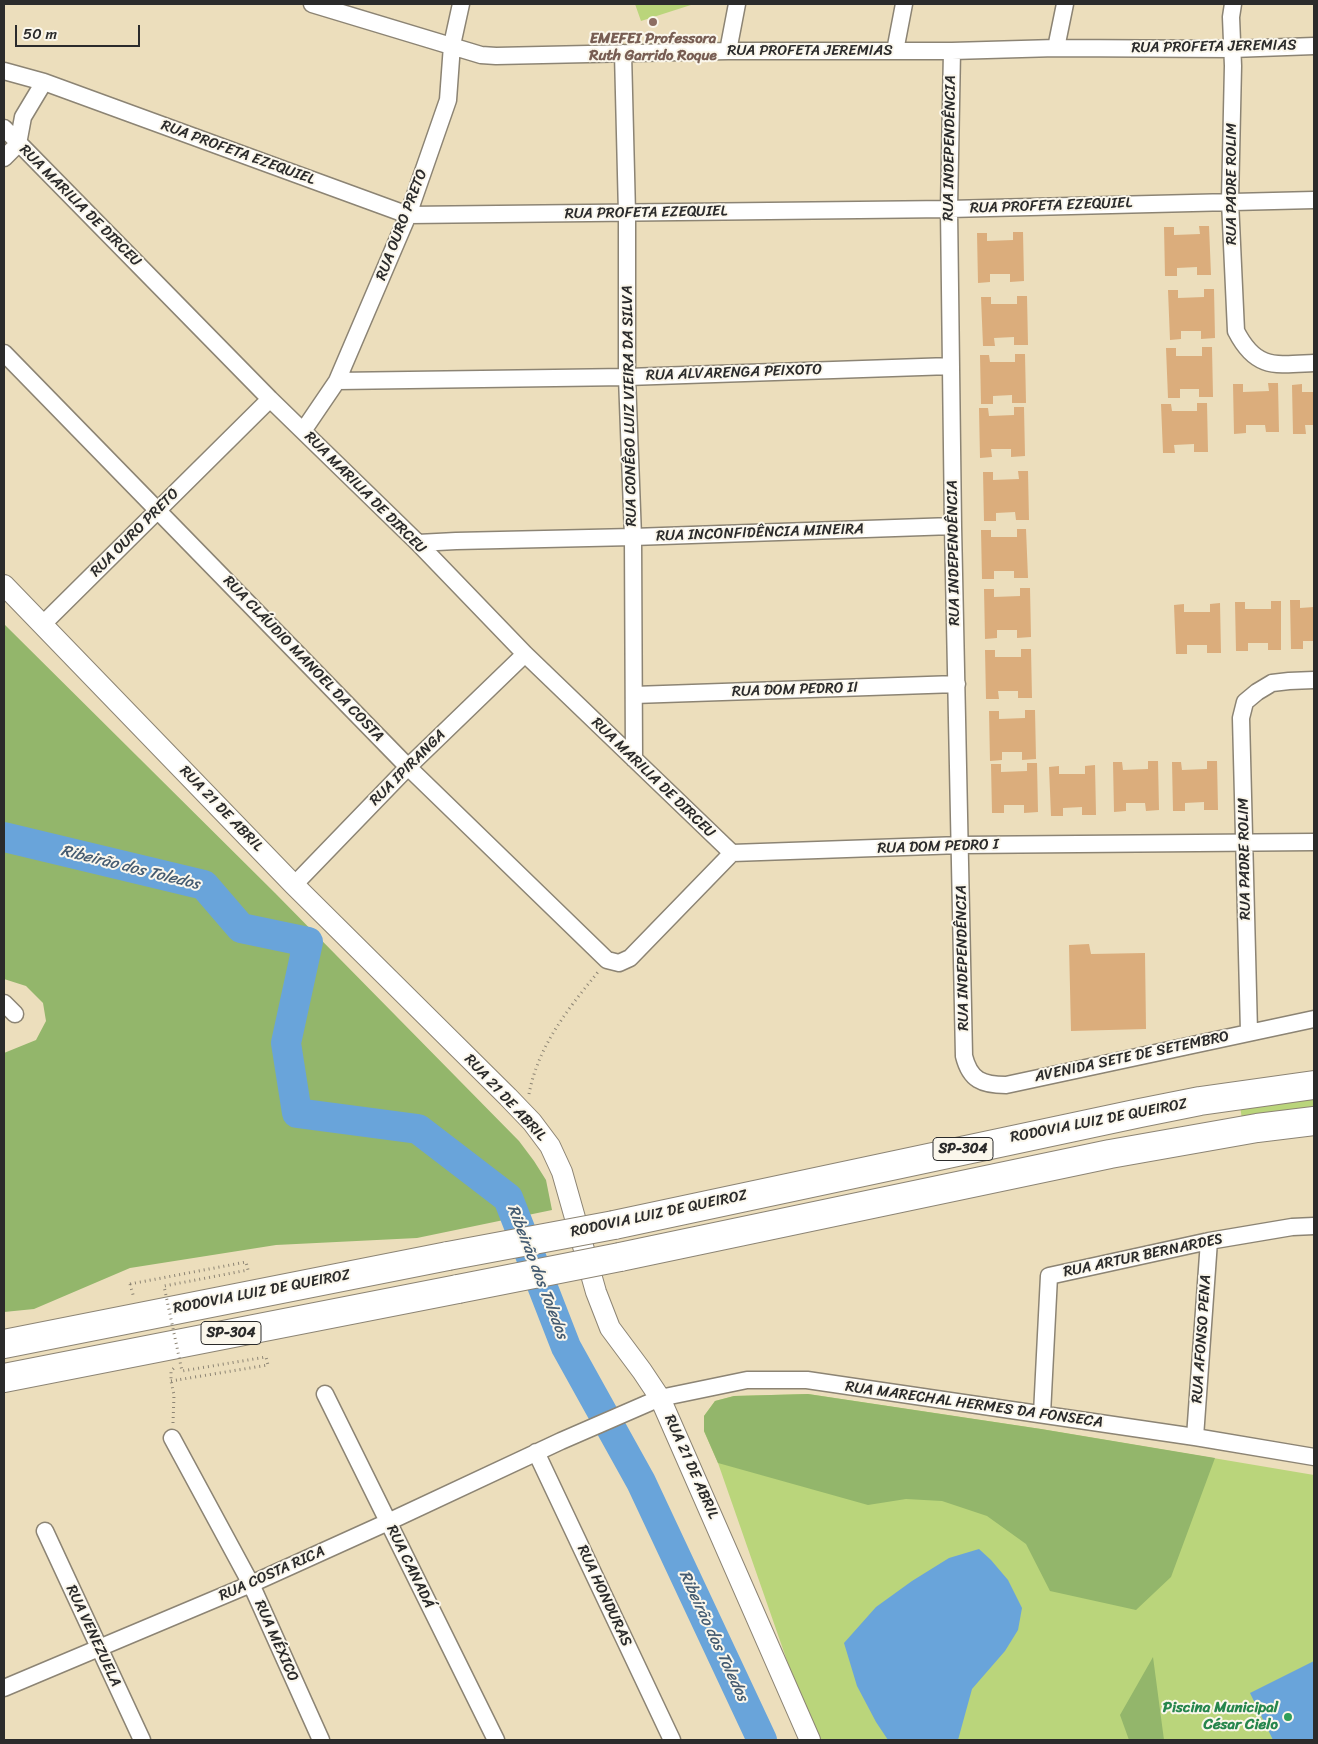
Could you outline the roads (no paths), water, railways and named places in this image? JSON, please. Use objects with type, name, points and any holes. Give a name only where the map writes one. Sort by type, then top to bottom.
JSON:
[{"type":"highway","name":"RODOVIA LUIZ DE QUEIROZ","points":[[4,1344],[614,1224],[1200,1101],[1314,1085]]},
{"type":"highway","name":"SP-304","points":[[4,1378],[620,1257],[1110,1154],[1257,1128],[1314,1121]]},
{"type":"street","name":"RUA PROFETA JEREMIAS","points":[[312,4],[481,55],[496,56],[728,51],[952,51],[1056,48],[1232,49],[1314,46]]},
{"type":"street","name":"RUA OURO PRETO","points":[[303,431],[337,381],[408,215],[448,100],[452,45],[461,4]]},
{"type":"street","points":[[728,51],[738,4]]},
{"type":"street","points":[[895,51],[904,4]]},
{"type":"street","points":[[1056,48],[1065,4]]},
{"type":"street","name":"RUA PADRE ROLIM","points":[[1233,4],[1231,17],[1233,66],[1230,201],[1236,331],[1243,346],[1256,358],[1276,365],[1314,364]]},
{"type":"street","name":"RUA INDEPENDÊNCIA","points":[[952,51],[949,209],[953,526],[964,1056]]},
{"type":"street","name":"RUA CONÊGO LUIZ VIEIRA DA SILVA","points":[[623,53],[627,214],[627,377],[633,537],[634,759]]},
{"type":"street","name":"RUA PROFETA EZEQUIEL","points":[[4,71],[44,82],[408,215],[949,209],[1314,200]]},
{"type":"street","points":[[4,158],[18,144],[23,117],[44,82]]},
{"type":"street","name":"RUA MARILIA DE DIRCEU","points":[[4,128],[270,399],[418,544],[525,654],[732,854]]},
{"type":"street","name":"RUA CLÁUDIO MANOEL DA COSTA","points":[[4,353],[408,767],[608,960],[619,963],[630,958],[732,854]]},
{"type":"street","name":"RUA ALVARENGA PEIXOTO","points":[[337,381],[627,377],[951,366]]},
{"type":"street","name":"RUA OURO PRETO","points":[[43,624],[270,399]]},
{"type":"street","name":"RUA INCONFIDÊNCIA MINEIRA","points":[[418,544],[456,541],[953,526]]},
{"type":"street","name":"RUA 21 DE ABRIL","points":[[4,585],[294,885],[525,1115],[550,1146],[562,1172],[596,1292],[610,1328],[660,1398],[810,1740]]},
{"type":"street","name":"RUA IPIRANGA","points":[[294,885],[408,767],[525,654]]},
{"type":"street","name":"RUA PADRE ROLIM","points":[[1249,1032],[1241,718],[1246,702],[1257,692],[1272,683],[1314,680]]},
{"type":"street","name":"RUA DOM PEDRO II","points":[[634,695],[957,684]]},
{"type":"street","name":"RUA DOM PEDRO I","points":[[732,854],[961,845],[1314,842]]},
{"type":"street","name":"AVENIDA SETE DE SETEMBRO","points":[[964,1056],[967,1069],[975,1078],[984,1083],[1006,1084],[1314,1019]]},
{"type":"street","name":"RUA ARTUR BERNARDES","points":[[1042,1414],[1049,1276],[1209,1241],[1292,1227],[1314,1226]]},
{"type":"street","name":"RUA AFONSO PENA","points":[[1195,1437],[1209,1241]]},
{"type":"street","name":"RUA MARECHAL HERMES DA FONSECA","points":[[536,1452],[660,1398],[747,1380],[807,1380],[1195,1437],[1314,1457]]},
{"type":"street","name":"RUA CANADÁ","points":[[325,1394],[496,1740]]},
{"type":"street","name":"RUA MÉXICO","points":[[172,1438],[251,1584],[321,1740]]},
{"type":"street","name":"RUA COSTA RICA","points":[[4,1688],[251,1584],[536,1452]]},
{"type":"street","name":"RUA HONDURAS","points":[[536,1452],[672,1740]]},
{"type":"street","name":"RUA VENEZUELA","points":[[45,1531],[142,1740]]},
{"type":"water","points":[[979,1549],[1008,1580],[1022,1608],[1018,1630],[1005,1651],[972,1689],[958,1740],[888,1740],[857,1686],[844,1643],[876,1607],[912,1581],[949,1558]]},
{"type":"water","name":"Piscina Municipal César Cielo","points":[[1314,1661],[1314,1740],[1273,1740],[1250,1693]]},
{"type":"waterway","name":"Ribeirão dos Toledos","points":[[4,837],[204,885],[241,928],[308,942],[286,1043],[297,1113],[418,1129],[508,1198],[566,1347],[641,1482],[762,1740]]},
{"type":"place","name":"EMEFEI Professora Ruth Garrido Roque","points":[[653,22]]},
{"type":"place","name":"Piscina Municipal César Cielo","points":[[1288,1717]]}]
